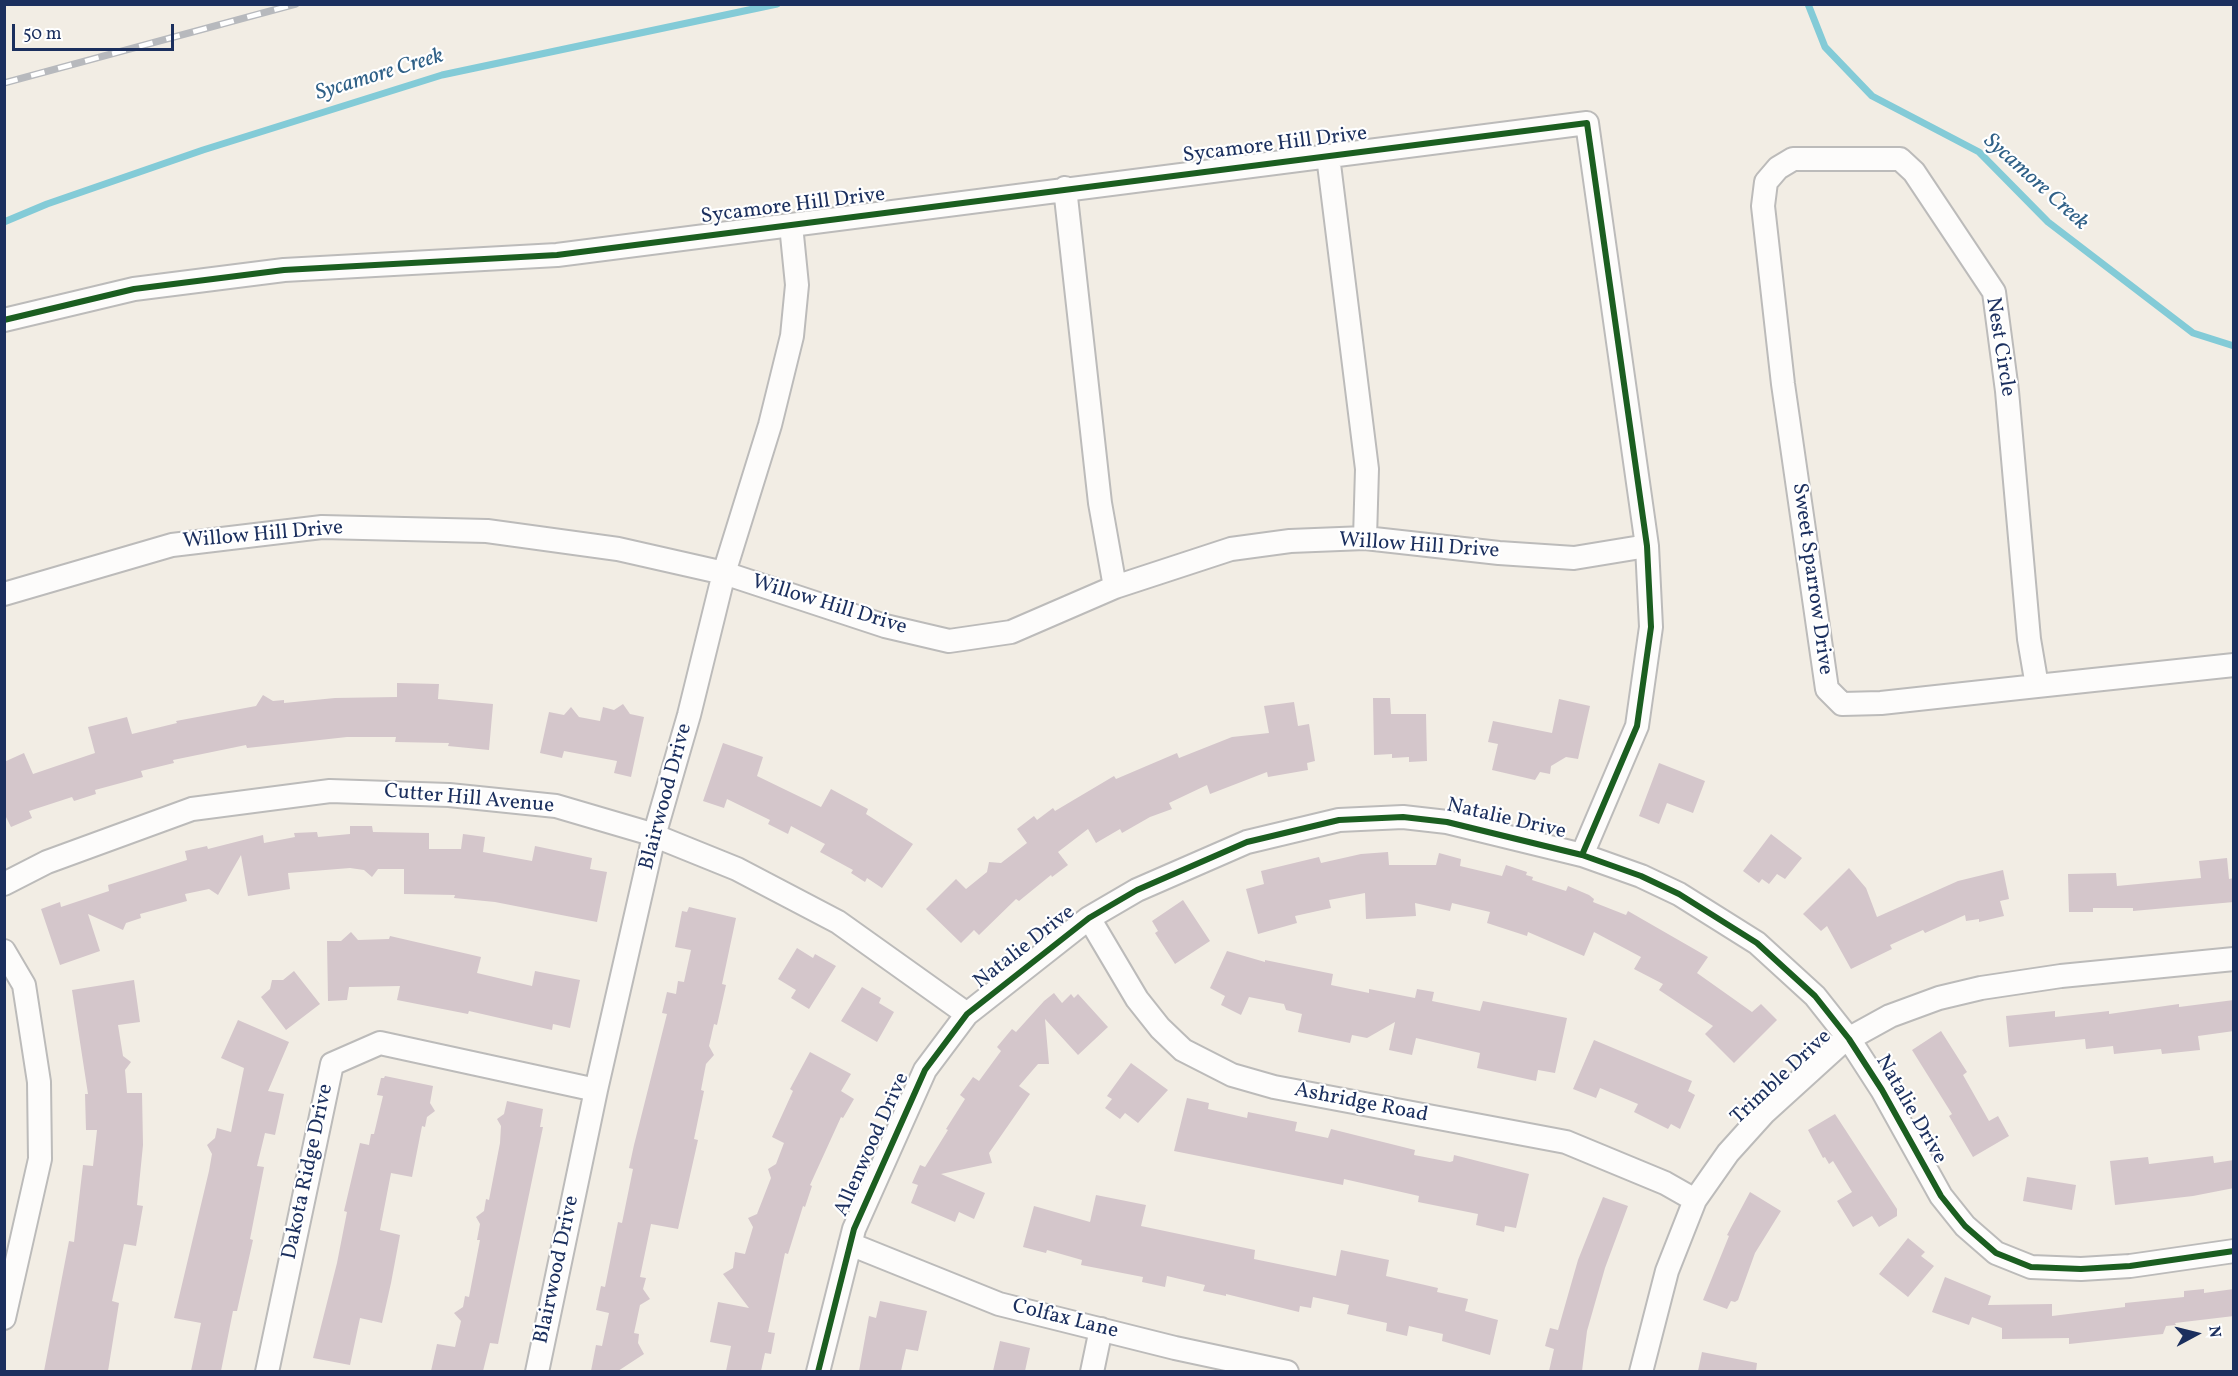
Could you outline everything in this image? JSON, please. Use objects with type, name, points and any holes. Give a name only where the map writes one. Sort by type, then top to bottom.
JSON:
[{"type":"street","name":"Sycamore Hill Drive","points":[[4,320],[134,289],[273,272],[557,255],[1065,188],[1587,123],[1647,546]]},
{"type":"street","points":[[1328,156],[1367,469],[1365,538]]},
{"type":"street","name":"Nest Circle","points":[[1778,168],[1793,159],[1803,158],[1900,159],[1914,172],[1994,292],[2008,403],[2029,639],[2037,686]]},
{"type":"street","name":"Sweet Sparrow Drive","points":[[1778,168],[1766,182],[1763,206],[1783,384],[1827,688],[1842,705],[1881,703],[2234,665]]},
{"type":"street","points":[[1065,188],[1100,503],[1115,587]]},
{"type":"street","name":"Blairwood Drive","points":[[537,1371],[596,1090],[654,836],[689,715],[724,573],[770,426],[792,336],[797,285],[791,225]]},
{"type":"street","name":"Willow Hill Drive","points":[[4,594],[172,545],[322,527],[487,531],[618,549],[724,573],[885,626],[949,641],[1011,632],[1115,587],[1231,549],[1290,542],[1365,538],[1499,553],[1574,558],[1647,546]]},
{"type":"street","points":[[1582,855],[1637,726],[1651,627],[1647,546]]},
{"type":"street","name":"Cutter Hill Avenue","points":[[4,884],[47,862],[192,809],[330,791],[449,795],[556,806],[654,836],[737,869],[838,922],[967,1014]]},
{"type":"street","name":"Natalie Drive","points":[[967,1014],[1089,918],[1137,890],[1247,842],[1339,820],[1403,817],[1447,822],[1582,855],[1641,876],[1679,894],[1757,943],[1815,996],[1849,1039],[1882,1090],[1941,1196],[1965,1226],[1996,1253],[2031,1267],[2080,1269],[2130,1266],[2234,1251]]},
{"type":"street","name":"Ashridge Road","points":[[1089,918],[1137,999],[1160,1028],[1183,1050],[1232,1075],[1274,1087],[1566,1142],[1665,1183],[1695,1200]]},
{"type":"street","points":[[4,951],[24,985],[39,1082],[40,1159],[4,1318]]},
{"type":"street","name":"Trimble Drive","points":[[1641,1371],[1666,1271],[1695,1200],[1728,1153],[1765,1112],[1849,1039],[1890,1016],[1939,998],[1982,988],[2061,976],[2234,959]]},
{"type":"street","name":"Allenwood Drive","points":[[818,1371],[850,1244],[925,1070],[967,1014]]},
{"type":"street","name":"Dakota Ridge Drive","points":[[267,1371],[332,1064],[380,1043],[596,1090]]},
{"type":"street","name":"Colfax Lane","points":[[850,1244],[999,1304],[1287,1371]]},
{"type":"street","points":[[1092,1371],[1101,1329]]},
{"type":"building","points":[[397,683],[439,684],[438,699],[493,704],[489,750],[448,746],[449,743],[395,742],[396,737],[347,737],[247,748],[246,745],[173,760],[174,763],[141,771],[143,777],[95,790],[96,794],[74,801],[72,797],[29,811],[32,818],[11,827],[4,813],[4,762],[24,753],[33,774],[95,753],[88,727],[127,717],[132,734],[177,723],[176,721],[256,706],[263,695],[273,701],[284,700],[284,703],[335,698],[397,697]]},
{"type":"building","points":[[1373,698],[1390,698],[1391,714],[1426,714],[1427,761],[1409,762],[1409,757],[1392,758],[1392,754],[1374,755]]},
{"type":"building","points":[[1559,699],[1590,706],[1578,759],[1566,757],[1551,766],[1550,774],[1540,772],[1535,780],[1492,770],[1498,744],[1488,742],[1493,721],[1552,733]]},
{"type":"building","points":[[1294,702],[1298,726],[1309,724],[1315,761],[1307,763],[1308,770],[1268,777],[1267,772],[1210,794],[1207,785],[1169,803],[1172,809],[1150,817],[1122,833],[1120,829],[1096,843],[1088,829],[1058,852],[1068,865],[1052,877],[1051,875],[1019,901],[1016,899],[979,935],[974,930],[961,943],[926,909],[956,879],[966,889],[987,872],[989,862],[1001,863],[1027,843],[1017,829],[1034,816],[1037,820],[1053,808],[1055,811],[1114,776],[1116,779],[1177,753],[1179,758],[1232,737],[1269,733],[1264,706]]},
{"type":"building","points":[[623,704],[630,714],[644,717],[631,777],[614,773],[617,761],[564,751],[562,758],[540,753],[549,712],[564,715],[571,707],[579,717],[600,721],[603,707],[614,710]]},
{"type":"building","points":[[723,743],[763,757],[757,776],[821,807],[831,789],[868,809],[866,814],[913,844],[882,888],[867,878],[865,882],[851,873],[853,870],[820,852],[825,844],[791,826],[788,834],[768,824],[770,820],[727,799],[724,808],[703,801]]},
{"type":"building","points":[[1659,763],[1705,781],[1693,813],[1667,803],[1659,824],[1639,816]]},
{"type":"building","points":[[350,826],[372,826],[373,832],[429,833],[429,849],[461,849],[463,834],[485,837],[483,852],[532,861],[535,846],[592,858],[590,869],[607,872],[597,922],[495,902],[454,898],[455,895],[404,894],[404,869],[378,869],[372,877],[364,870],[350,868],[288,873],[290,889],[248,896],[241,855],[218,895],[209,889],[185,894],[187,901],[140,914],[141,918],[126,923],[123,930],[88,914],[100,951],[60,965],[41,909],[60,902],[61,907],[109,891],[108,885],[187,860],[185,851],[207,846],[208,849],[263,835],[264,843],[295,837],[294,833],[317,832],[318,837],[350,834]]},
{"type":"building","points":[[1771,834],[1802,858],[1785,879],[1777,874],[1769,884],[1762,879],[1759,883],[1743,871]]},
{"type":"building","points":[[1388,852],[1389,865],[1436,865],[1439,853],[1461,859],[1460,866],[1502,876],[1506,865],[1527,872],[1526,875],[1533,877],[1532,880],[1566,891],[1568,886],[1589,895],[1594,899],[1593,902],[1626,915],[1628,911],[1708,957],[1697,973],[1752,1012],[1761,1004],[1777,1020],[1734,1063],[1705,1034],[1713,1026],[1659,990],[1663,984],[1634,969],[1641,957],[1594,932],[1584,956],[1528,932],[1527,936],[1487,923],[1490,912],[1452,903],[1450,911],[1415,903],[1416,916],[1366,919],[1365,893],[1329,900],[1331,908],[1295,916],[1297,923],[1258,934],[1246,889],[1264,884],[1261,871],[1319,857],[1321,863],[1361,854]]},
{"type":"building","points":[[2227,858],[2229,879],[2234,878],[2234,902],[2133,911],[2133,908],[2093,908],[2093,912],[2069,912],[2068,874],[2116,873],[2117,886],[2201,878],[2199,861]]},
{"type":"building","points":[[1849,868],[1866,888],[1877,917],[1958,881],[2003,870],[2009,899],[2000,901],[2004,916],[1979,922],[1979,919],[1966,921],[1965,915],[1925,933],[1923,930],[1890,945],[1892,949],[1851,969],[1827,926],[1821,931],[1803,914]]},
{"type":"building","points":[[1183,900],[1210,941],[1175,964],[1155,933],[1158,931],[1152,921]]},
{"type":"building","points":[[689,907],[736,918],[722,984],[726,985],[717,1025],[714,1024],[709,1046],[714,1055],[706,1064],[701,1090],[704,1091],[694,1139],[698,1140],[678,1229],[651,1224],[640,1277],[646,1278],[643,1289],[650,1299],[640,1305],[634,1333],[639,1334],[638,1343],[644,1354],[618,1371],[591,1371],[596,1345],[602,1346],[609,1313],[596,1310],[601,1286],[605,1287],[618,1222],[622,1223],[633,1169],[629,1168],[667,1014],[662,1013],[667,992],[676,994],[678,981],[684,982],[691,950],[675,947],[682,911],[687,912]]},
{"type":"building","points":[[351,932],[358,940],[389,939],[390,936],[481,957],[477,973],[532,986],[535,971],[580,980],[570,1028],[553,1024],[552,1030],[469,1011],[468,1014],[397,1000],[400,986],[349,987],[347,1000],[328,1001],[327,941],[341,941]]},
{"type":"building","points":[[797,948],[813,958],[815,954],[836,966],[809,1009],[791,998],[796,990],[778,979]]},
{"type":"building","points":[[1227,951],[1265,962],[1265,960],[1333,974],[1331,985],[1369,993],[1369,989],[1415,998],[1417,989],[1434,992],[1432,1001],[1480,1011],[1483,1001],[1567,1018],[1555,1073],[1538,1070],[1536,1081],[1477,1068],[1480,1053],[1416,1038],[1412,1055],[1389,1050],[1395,1022],[1367,1038],[1352,1035],[1350,1043],[1298,1032],[1302,1014],[1286,1010],[1284,1004],[1249,997],[1241,1015],[1221,1005],[1225,996],[1210,988]]},
{"type":"building","points":[[294,971],[320,1004],[286,1030],[261,997],[270,989],[272,980],[283,980]]},
{"type":"building","points":[[134,980],[140,1022],[118,1025],[123,1056],[131,1062],[125,1070],[127,1093],[142,1093],[143,1145],[137,1205],[143,1206],[136,1246],[124,1244],[112,1301],[119,1303],[108,1371],[44,1371],[69,1241],[74,1242],[83,1165],[93,1166],[97,1130],[86,1130],[85,1094],[88,1094],[72,990]]},
{"type":"building","points":[[862,987],[881,998],[879,1003],[894,1012],[877,1042],[841,1021]]},
{"type":"building","points":[[1054,993],[1062,1003],[1071,994],[1074,998],[1078,994],[1108,1027],[1078,1055],[1045,1019],[1049,1064],[1038,1064],[1019,1086],[1030,1094],[989,1153],[992,1163],[941,1174],[985,1193],[974,1219],[959,1212],[955,1222],[911,1203],[918,1185],[912,1183],[920,1165],[925,1167],[948,1130],[946,1129],[965,1099],[960,1095],[973,1077],[979,1081],[1001,1051],[997,1047],[1012,1029],[1016,1032]]},
{"type":"building","points":[[2234,1000],[2234,1031],[2198,1036],[2200,1050],[2162,1054],[2161,1049],[2114,1054],[2113,1046],[2086,1049],[2085,1039],[2009,1047],[2006,1016],[2055,1011],[2055,1017],[2109,1011],[2109,1014],[2179,1004],[2179,1007]]},
{"type":"building","points":[[238,1020],[289,1042],[268,1091],[284,1094],[275,1135],[265,1133],[257,1166],[264,1167],[250,1239],[253,1240],[237,1311],[233,1311],[221,1371],[191,1371],[201,1323],[174,1318],[209,1171],[212,1154],[207,1145],[215,1138],[217,1128],[231,1132],[244,1068],[221,1058]]},
{"type":"building","points":[[1941,1031],[1967,1072],[1963,1075],[1989,1121],[1998,1116],[2009,1136],[1973,1157],[1949,1116],[1952,1114],[1912,1050]]},
{"type":"building","points":[[1594,1040],[1692,1081],[1688,1091],[1695,1095],[1680,1129],[1671,1124],[1668,1129],[1634,1112],[1638,1104],[1600,1088],[1596,1098],[1573,1089]]},
{"type":"building","points":[[810,1052],[851,1074],[841,1091],[854,1099],[843,1118],[841,1117],[810,1185],[812,1186],[805,1207],[803,1206],[788,1254],[785,1253],[768,1332],[775,1333],[771,1354],[765,1353],[761,1371],[726,1371],[731,1346],[710,1342],[718,1302],[749,1308],[723,1274],[733,1268],[735,1252],[745,1254],[753,1227],[748,1218],[757,1214],[771,1178],[768,1169],[776,1164],[784,1143],[772,1137],[793,1091],[790,1089]]},
{"type":"building","points":[[1131,1063],[1168,1090],[1138,1123],[1125,1113],[1120,1119],[1105,1108],[1112,1099],[1107,1096]]},
{"type":"building","points":[[385,1076],[433,1086],[430,1103],[435,1111],[427,1117],[425,1127],[422,1126],[412,1177],[391,1173],[380,1230],[400,1235],[391,1283],[382,1323],[360,1318],[350,1365],[313,1358],[337,1263],[347,1212],[344,1211],[360,1143],[369,1145],[371,1134],[374,1134],[383,1096],[377,1095],[381,1078]]},
{"type":"building","points":[[1187,1098],[1209,1103],[1208,1109],[1247,1118],[1248,1112],[1297,1122],[1295,1131],[1328,1138],[1331,1129],[1415,1150],[1414,1155],[1450,1162],[1453,1161],[1454,1155],[1529,1174],[1516,1228],[1505,1226],[1504,1232],[1476,1225],[1478,1214],[1418,1202],[1419,1196],[1344,1179],[1343,1185],[1174,1151]]},
{"type":"building","points":[[507,1101],[543,1109],[540,1127],[543,1127],[498,1344],[490,1343],[483,1371],[431,1371],[437,1344],[455,1347],[461,1321],[454,1313],[463,1307],[465,1296],[469,1297],[480,1240],[477,1240],[480,1224],[476,1217],[484,1211],[486,1199],[489,1200],[500,1143],[501,1126],[497,1119],[504,1114]]},
{"type":"building","points":[[1835,1114],[1897,1209],[1897,1216],[1879,1227],[1872,1216],[1853,1227],[1837,1201],[1852,1192],[1833,1161],[1829,1164],[1825,1157],[1823,1158],[1808,1130]]},
{"type":"building","points":[[2213,1156],[2214,1163],[2234,1160],[2234,1188],[2193,1196],[2115,1205],[2110,1161],[2148,1157],[2149,1164]]},
{"type":"building","points":[[2027,1177],[2076,1185],[2072,1210],[2023,1201]]},
{"type":"building","points":[[1750,1192],[1781,1211],[1755,1253],[1738,1300],[1731,1301],[1727,1309],[1703,1300],[1729,1236],[1727,1235]]},
{"type":"building","points":[[1096,1195],[1146,1205],[1141,1226],[1255,1250],[1254,1259],[1336,1276],[1341,1250],[1389,1260],[1386,1276],[1438,1288],[1437,1292],[1468,1299],[1465,1311],[1498,1320],[1490,1355],[1442,1341],[1443,1334],[1409,1326],[1407,1336],[1386,1331],[1387,1323],[1347,1314],[1349,1305],[1313,1297],[1311,1308],[1300,1306],[1299,1312],[1226,1294],[1226,1296],[1203,1291],[1205,1285],[1167,1276],[1165,1287],[1142,1282],[1143,1277],[1081,1265],[1082,1260],[1047,1250],[1046,1253],[1023,1247],[1034,1206],[1090,1222]]},
{"type":"building","points":[[1603,1197],[1628,1206],[1605,1268],[1587,1331],[1582,1371],[1549,1371],[1554,1349],[1545,1346],[1550,1328],[1558,1330],[1578,1260]]},
{"type":"building","points":[[1908,1238],[1925,1252],[1921,1256],[1934,1266],[1908,1297],[1879,1274]]},
{"type":"building","points":[[1945,1277],[1991,1296],[1988,1305],[2052,1304],[2052,1316],[2125,1307],[2125,1303],[2184,1297],[2184,1291],[2204,1289],[2204,1293],[2234,1289],[2234,1316],[2175,1323],[2176,1325],[2166,1326],[2163,1334],[2069,1344],[2069,1338],[2002,1339],[2002,1328],[1972,1317],[1969,1325],[1932,1312]]},
{"type":"building","points":[[880,1301],[927,1311],[918,1351],[906,1349],[901,1371],[859,1371],[869,1316],[876,1318]]},
{"type":"building","points":[[1000,1341],[1030,1348],[1025,1371],[993,1371]]},
{"type":"building","points":[[1702,1352],[1757,1363],[1756,1371],[1698,1371]]},
{"type":"waterway","name":"Sycamore Creek","points":[[4,222],[47,204],[203,150],[442,75],[777,4]]},
{"type":"waterway","name":"Sycamore Creek","points":[[1808,4],[1825,47],[1872,96],[1979,152],[2048,222],[2193,333],[2234,346]]},
{"type":"railway","points":[[4,83],[296,4]]},
{"type":"cycle path","points":[[4,320],[134,289],[284,270],[557,255],[1587,123],[1647,546],[1651,627],[1637,726],[1582,855]]},
{"type":"cycle path","points":[[818,1372],[854,1229],[925,1070],[967,1014],[1089,918],[1137,890],[1247,842],[1339,820],[1403,817],[1447,822],[1582,855],[1641,876],[1679,894],[1757,943],[1815,996],[1849,1039],[1882,1090],[1941,1196],[1965,1226],[1996,1253],[2031,1267],[2081,1269],[2130,1266],[2234,1251]]}]
